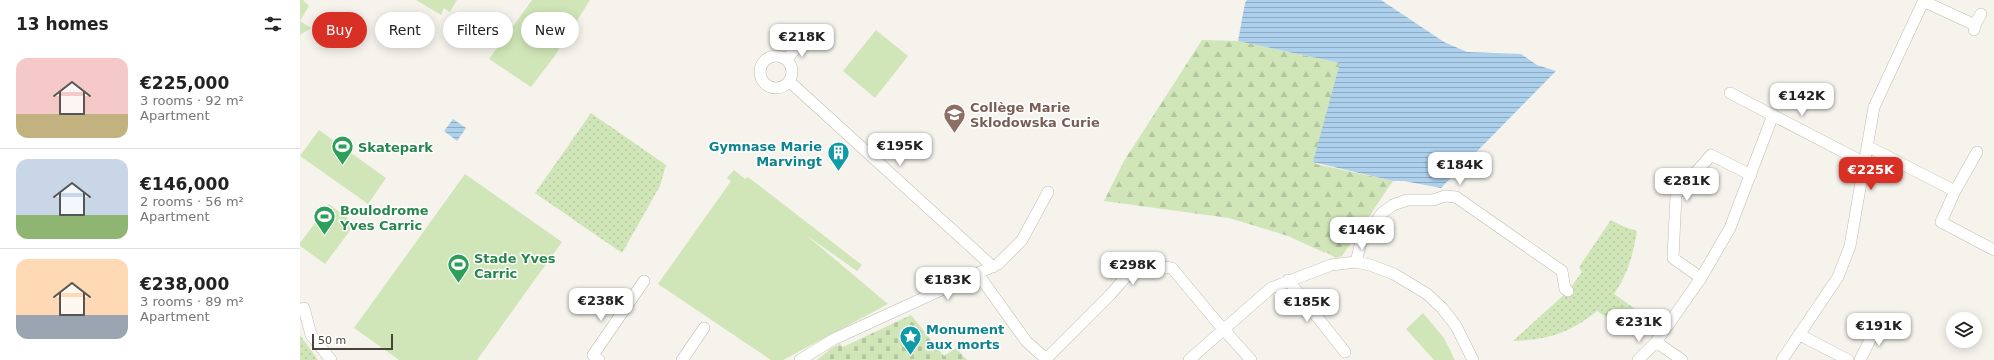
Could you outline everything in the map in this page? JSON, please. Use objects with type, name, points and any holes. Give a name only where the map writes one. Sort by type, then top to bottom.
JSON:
[{"type":"street","points":[[1782,360],[1838,277],[1850,246],[1863,162],[1874,106],[1924,0],[1974,28],[1981,14]]},
{"type":"street","points":[[787,59],[800,43]]},
{"type":"street","points":[[774,56],[787,59],[792,68],[790,82],[784,86],[771,87],[765,85],[761,80],[761,66],[764,62],[774,56]]},
{"type":"street","points":[[790,82],[993,268]]},
{"type":"street","points":[[1730,93],[1863,162]]},
{"type":"street","points":[[1638,360],[1656,342],[1701,278],[1730,228],[1774,115]]},
{"type":"street","points":[[1867,146],[1955,191]]},
{"type":"street","points":[[1977,152],[1955,191],[1941,222],[1994,250]]},
{"type":"street","points":[[1701,278],[1673,258],[1676,196],[1711,155],[1751,175]]},
{"type":"street","points":[[800,360],[834,338],[993,268],[1009,255],[1022,240],[1048,192]]},
{"type":"street","points":[[1356,262],[1361,242],[1382,213],[1393,205],[1407,200],[1433,200],[1445,196],[1456,197],[1562,271],[1565,289],[1568,291]]},
{"type":"street","points":[[1189,360],[1224,331],[1271,288],[1288,280],[1331,266],[1356,262],[1370,265],[1394,274],[1427,294],[1442,308],[1456,326],[1473,360]]},
{"type":"street","points":[[978,274],[1026,341],[1046,359],[1110,295],[1137,264],[1172,268],[1224,331],[1251,360]]},
{"type":"street","points":[[1288,280],[1345,352]]},
{"type":"street","points":[[594,358],[644,281]]},
{"type":"street","points":[[304,308],[311,336],[330,360]]},
{"type":"street","points":[[1860,360],[1878,324]]},
{"type":"street","points":[[682,360],[704,328]]},
{"type":"street","points":[[1800,335],[1848,360]]},
{"type":"street","points":[[1656,342],[1682,360]]},
{"type":"green space","points":[[300,0],[303,0],[309,6],[300,21]]},
{"type":"green space","points":[[416,0],[457,0],[450,12],[444,8],[441,15]]},
{"type":"green space","points":[[532,0],[590,0],[579,17],[579,12],[523,12]]},
{"type":"green space","points":[[521,15],[521,48],[560,48],[531,87],[489,59],[497,48],[513,48],[513,26]]},
{"type":"green space","points":[[300,21],[311,28],[300,35]]},
{"type":"green space","points":[[876,30],[908,56],[875,98],[843,71]]},
{"type":"green space","points":[[1202,40],[1238,41],[1340,63],[1316,164],[1393,181],[1342,256],[1336,258],[1326,252],[1325,253],[1288,236],[1229,218],[1104,201],[1124,161]]},
{"type":"green space","points":[[591,113],[666,165],[660,186],[622,253],[535,193]]},
{"type":"green space","name":"Skatepark","points":[[319,130],[386,178],[368,204],[300,156]]},
{"type":"green space","points":[[734,170],[745,179],[748,177],[862,265],[857,271],[806,235],[888,304],[783,360],[771,360],[658,284],[731,181],[727,178]]},
{"type":"green space","name":"Stade Yves Carric","points":[[465,174],[562,242],[477,360],[399,360],[354,328]]},
{"type":"green space","name":"Boulodrome Yves Carric","points":[[329,204],[355,224],[325,264],[300,246],[300,243]]},
{"type":"green space","points":[[1611,220],[1622,226],[1637,231],[1629,264],[1619,287],[1614,294],[1641,313],[1627,331],[1597,311],[1577,325],[1558,334],[1537,339],[1513,341],[1568,291],[1582,272],[1579,267]]},
{"type":"green space","points":[[1423,313],[1444,338],[1455,360],[1434,360],[1406,329]]},
{"type":"green space","points":[[911,315],[944,356],[956,348],[967,360],[817,360],[833,347],[840,344],[843,347]]},
{"type":"green space","points":[[300,335],[318,360],[300,360]]},
{"type":"water","points":[[1247,0],[1381,0],[1444,42],[1467,52],[1521,54],[1537,65],[1556,71],[1441,188],[1404,181],[1393,181],[1313,162],[1340,63],[1238,41],[1245,3]]},
{"type":"water","points":[[453,119],[466,128],[457,141],[444,131]]},
{"type":"place","name":"Collège Marie Sklodowska Curie","points":[[954,134]]},
{"type":"place","name":"Skatepark","points":[[343,166]]},
{"type":"place","name":"Gymnase Marie Marvingt","points":[[838,172]]},
{"type":"place","name":"Boulodrome Yves Carric","points":[[325,236]]},
{"type":"place","name":"Stade Yves Carric","points":[[458,284]]},
{"type":"place","name":"Monument aux morts","points":[[910,356]]}]
